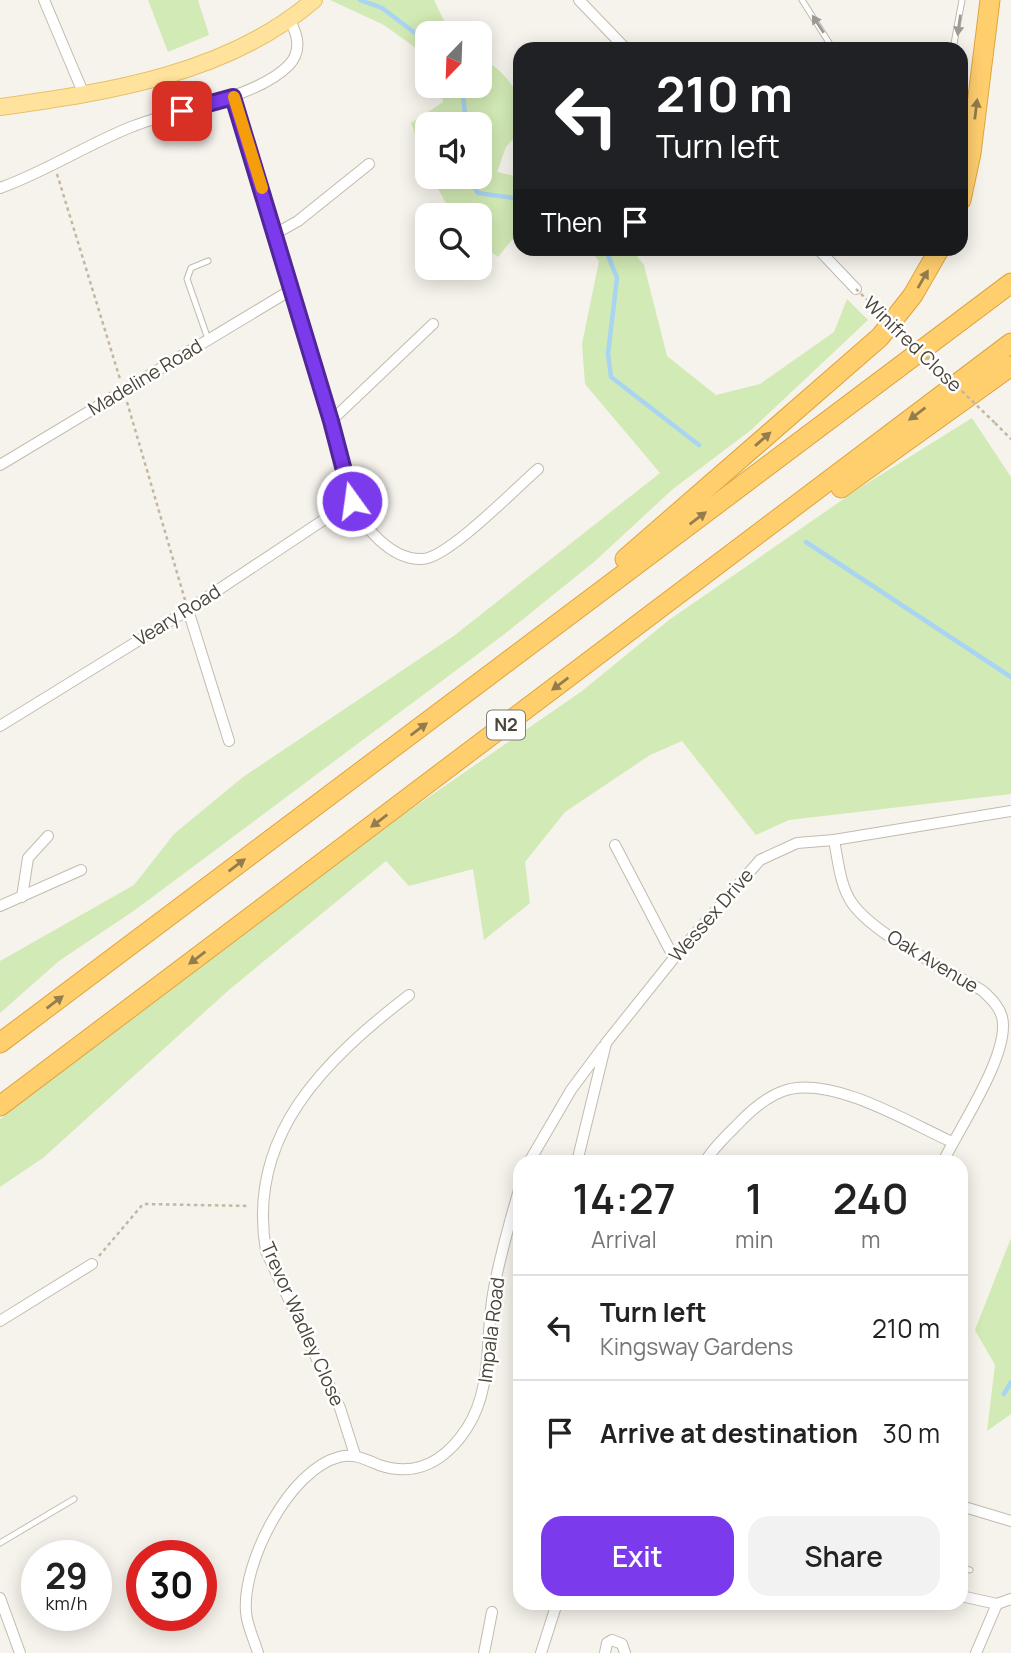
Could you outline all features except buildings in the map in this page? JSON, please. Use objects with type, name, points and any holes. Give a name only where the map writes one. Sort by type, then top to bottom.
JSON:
[{"type":"highway","points":[[968,167],[990,0]]},
{"type":"highway","points":[[529,646],[550,620],[872,345],[913,295],[935,256]]},
{"type":"highway","name":"N2","points":[[0,1043],[1011,283]]},
{"type":"highway","name":"N2","points":[[0,1106],[1011,343]]},
{"type":"highway","points":[[584,666],[622,646],[1011,366]]},
{"type":"main road","points":[[0,107],[85,97],[170,75],[290,21],[314,0]]},
{"type":"street","points":[[44,0],[85,97]]},
{"type":"street","points":[[579,0],[619,42]]},
{"type":"street","points":[[0,188],[131,127],[233,97],[290,64],[298,45],[298,36],[290,21]]},
{"type":"street","points":[[233,97],[331,421],[352,501],[378,539],[412,559],[436,556],[538,469]]},
{"type":"street","points":[[273,235],[298,221],[369,164]]},
{"type":"street","name":"Winifred Close","points":[[825,256],[856,289]]},
{"type":"street","name":"Madeline Road","points":[[0,466],[291,290]]},
{"type":"street","points":[[331,421],[433,324]]},
{"type":"street","name":"Veary Road","points":[[0,726],[188,610],[352,501]]},
{"type":"street","points":[[188,610],[229,741]]},
{"type":"street","name":"Wessex Drive","points":[[579,1155],[606,1043],[674,958],[760,860],[797,843],[834,840],[1011,811]]},
{"type":"street","points":[[22,897],[29,858],[48,836]]},
{"type":"street","name":"Oak Avenue","points":[[834,840],[844,889],[858,911],[877,928],[984,991],[996,1004],[1002,1018],[1003,1035],[998,1053],[946,1155]]},
{"type":"street","points":[[615,845],[674,958]]},
{"type":"street","points":[[0,906],[82,870]]},
{"type":"street","name":"Trevor Wadley Close","points":[[355,1455],[340,1408],[266,1251],[262,1226],[268,1167],[291,1115],[353,1038],[409,995]]},
{"type":"street","points":[[532,1155],[571,1090],[606,1043]]},
{"type":"street","points":[[712,1155],[758,1105],[774,1095],[803,1088],[819,1088],[846,1095],[952,1142]]},
{"type":"street","name":"Impala Road","points":[[355,1455],[402,1471],[419,1469],[438,1460],[467,1428],[485,1386],[493,1294],[513,1214]]},
{"type":"street","points":[[0,1321],[92,1264]]},
{"type":"street","points":[[258,1653],[246,1609],[250,1577],[261,1544],[290,1494],[309,1473],[338,1457],[355,1455]]},
{"type":"street","points":[[968,1508],[1011,1521]]},
{"type":"street","points":[[0,1598],[20,1653]]},
{"type":"street","points":[[968,1598],[997,1604],[1011,1599]]},
{"type":"street","points":[[976,1653],[997,1604]]},
{"type":"street","points":[[541,1653],[555,1610]]},
{"type":"street","points":[[484,1653],[492,1612]]},
{"type":"street","points":[[605,1653],[607,1643],[612,1640],[622,1644],[625,1653]]},
{"type":"lane","points":[[802,0],[829,42]]},
{"type":"lane","points":[[954,42],[962,0]]},
{"type":"lane","points":[[208,261],[191,268],[187,279],[208,339]]},
{"type":"lane","points":[[0,1543],[74,1499]]},
{"type":"path","name":"Winifred Close","points":[[856,289],[1011,439]]},
{"type":"path","points":[[92,1264],[143,1204],[264,1206]]},
{"type":"green space","points":[[148,0],[198,0],[209,35],[168,52]]},
{"type":"green space","points":[[330,0],[434,0],[444,21],[415,21],[415,47],[384,25]]},
{"type":"green space","points":[[492,65],[513,88],[513,139],[506,147],[497,172],[513,175],[513,239],[498,257],[492,252],[492,203],[446,203],[438,189],[492,189],[492,112],[428,112],[443,102],[442,98],[492,98]]},
{"type":"green space","points":[[595,256],[637,256],[644,265],[667,356],[716,395],[760,384],[834,332],[847,299],[868,320],[751,430],[673,489],[594,562],[502,636],[135,910],[59,961],[0,1013],[0,961],[134,885],[174,834],[243,777],[455,635],[660,473],[585,384],[582,344],[599,261]]},
{"type":"green space","points":[[972,418],[1011,477],[1011,794],[789,820],[756,835],[682,741],[650,755],[565,812],[525,862],[530,903],[484,940],[473,869],[409,886],[386,861],[230,989],[43,1158],[0,1187],[0,1119],[397,819],[582,691],[669,620],[858,489]]},
{"type":"green space","points":[[1011,1238],[1011,1414],[987,1431],[995,1365],[975,1330]]},
{"type":"waterway","points":[[360,0],[382,8],[415,33]]},
{"type":"waterway","points":[[463,98],[465,112]]},
{"type":"waterway","points":[[476,189],[478,193],[513,198]]},
{"type":"waterway","points":[[608,256],[617,278],[608,354],[611,377],[699,445]]},
{"type":"waterway","points":[[806,542],[1011,677]]},
{"type":"waterway","points":[[1004,1394],[1011,1382]]},
{"type":"slow traffic","points":[[234,97],[262,188]]},
{"type":"route","points":[[182,111],[233,97],[331,421],[352,501]]}]
